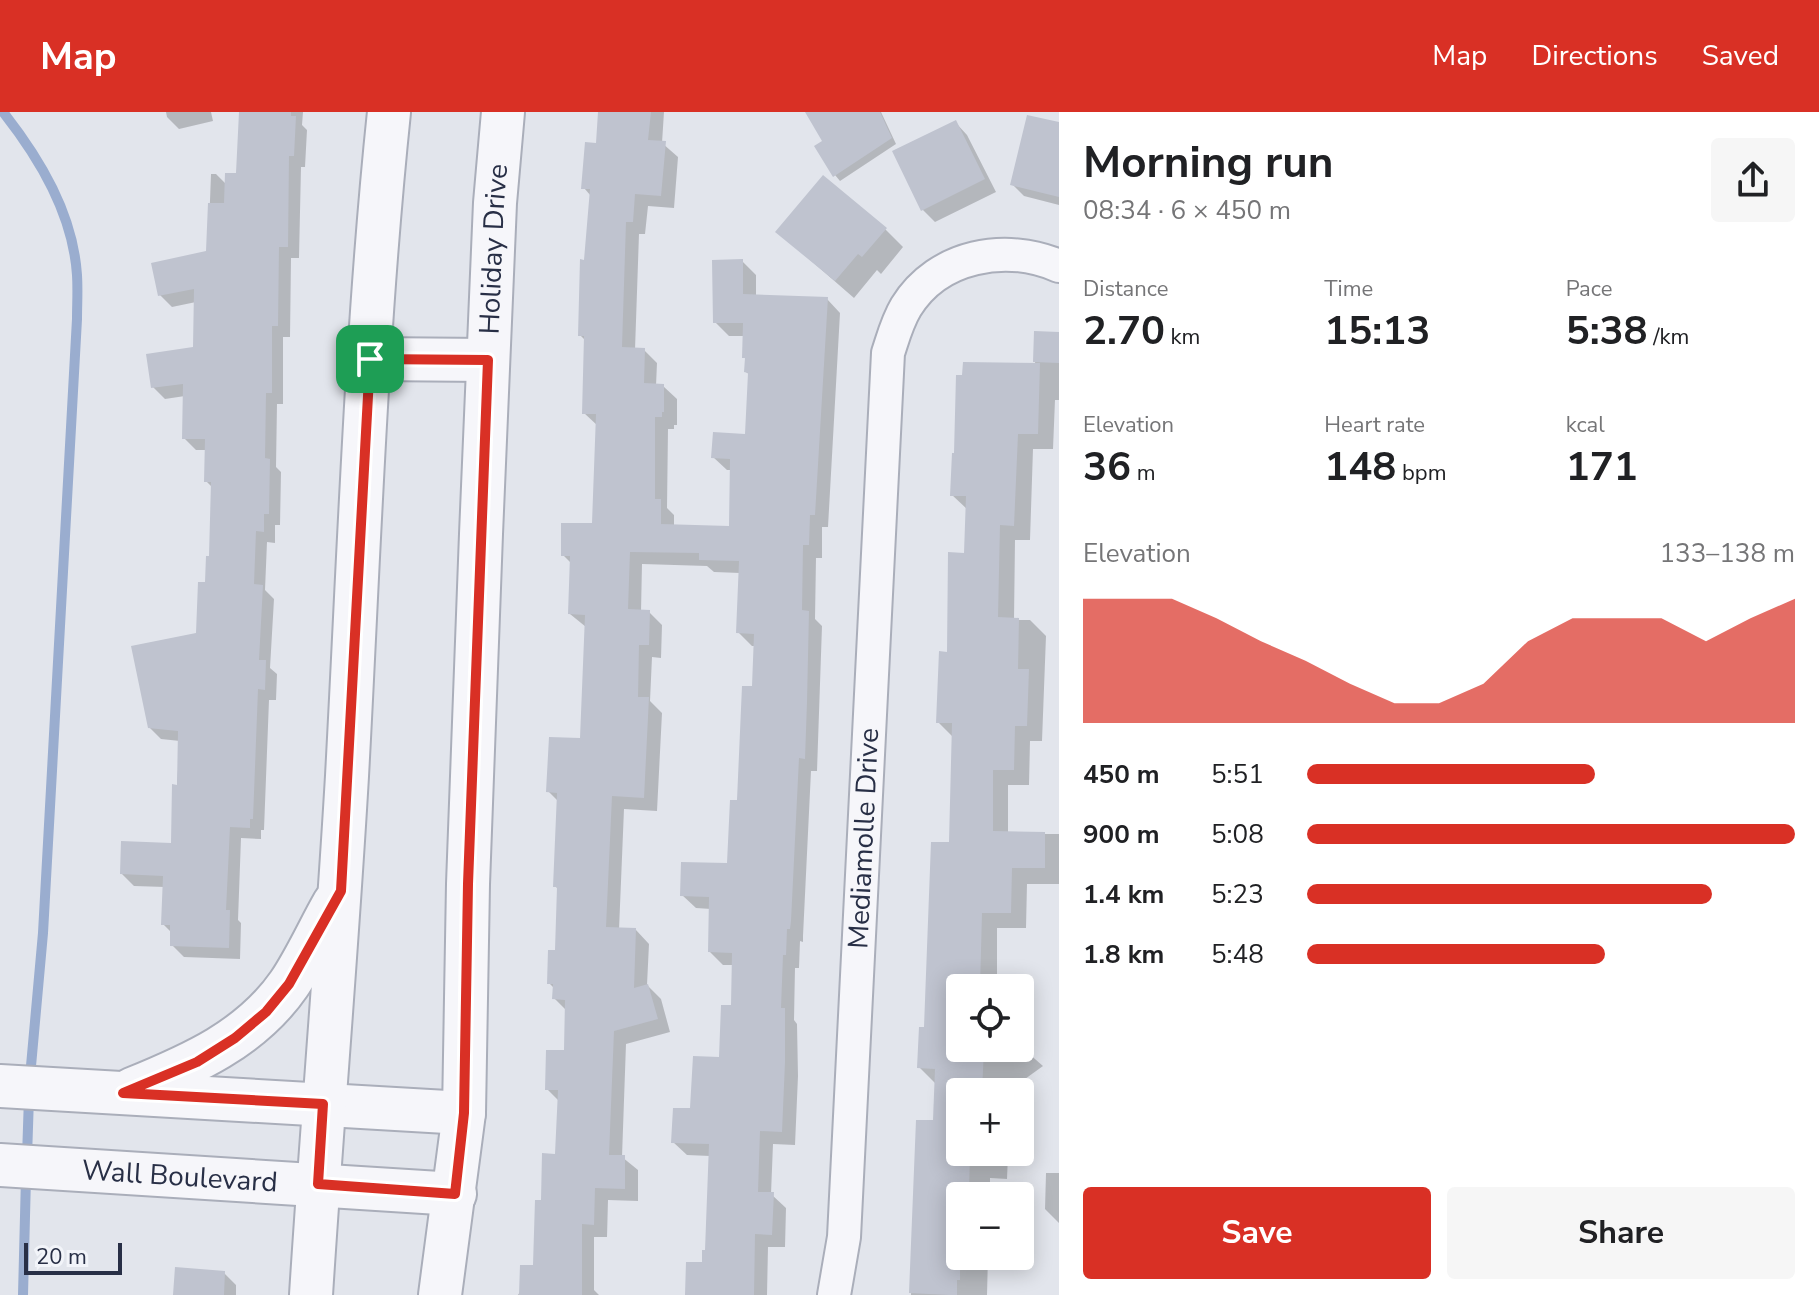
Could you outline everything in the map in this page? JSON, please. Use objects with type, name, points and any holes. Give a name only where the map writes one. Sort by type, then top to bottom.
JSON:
[{"type":"street","points":[[311,1295],[341,891],[376,238],[389,112]]},
{"type":"street","name":"Holiday Drive","points":[[440,1295],[464,1113],[468,884],[488,360],[495,203],[503,112]]},
{"type":"street","name":"Mediamolle Drive","points":[[834,1295],[844,1237],[888,353],[907,306],[922,287],[958,262],[1003,254],[1045,260],[1059,266]]},
{"type":"street","points":[[370,359],[488,360]]},
{"type":"street","points":[[123,1093],[197,1062],[235,1038],[266,1012],[289,984],[341,891]]},
{"type":"street","points":[[0,1086],[464,1113]]},
{"type":"street","name":"Wall Boulevard","points":[[0,1165],[455,1194]]},
{"type":"building","points":[[239,112],[291,112],[291,116],[296,116],[294,156],[289,156],[288,247],[279,247],[278,326],[272,326],[272,393],[266,393],[265,458],[270,459],[269,514],[264,514],[264,532],[256,531],[254,584],[263,585],[259,660],[266,660],[265,690],[258,689],[253,819],[250,819],[250,828],[230,827],[226,910],[230,910],[229,948],[170,946],[170,925],[161,925],[163,876],[120,874],[121,841],[171,843],[172,784],[177,785],[178,731],[148,728],[131,646],[196,633],[198,582],[205,582],[206,556],[209,556],[211,482],[204,482],[205,439],[182,439],[183,384],[151,388],[146,354],[193,347],[194,289],[158,296],[151,263],[206,251],[208,203],[224,203],[225,173],[236,173]]},
{"type":"building","points":[[598,112],[651,112],[648,140],[666,141],[661,196],[635,194],[633,222],[626,222],[622,347],[645,348],[644,383],[664,384],[664,412],[662,417],[655,417],[655,499],[661,499],[661,524],[729,526],[730,459],[711,458],[713,432],[745,434],[748,373],[744,372],[745,358],[742,358],[743,323],[713,323],[712,260],[743,259],[743,294],[828,297],[815,515],[810,515],[809,545],[803,545],[802,610],[809,611],[805,759],[799,758],[791,921],[790,929],[787,929],[786,955],[783,955],[781,1008],[785,1008],[785,1062],[782,1132],[760,1131],[758,1192],[774,1192],[772,1235],[755,1234],[754,1295],[685,1295],[686,1262],[702,1262],[702,1250],[705,1250],[709,1144],[671,1143],[673,1108],[690,1108],[693,1056],[719,1057],[721,1005],[731,1005],[732,953],[708,952],[709,897],[680,896],[681,862],[727,863],[730,800],[737,800],[742,686],[752,686],[754,634],[736,633],[739,561],[699,560],[699,553],[630,552],[628,609],[650,610],[649,645],[639,645],[638,697],[649,697],[644,798],[612,796],[606,927],[636,928],[634,988],[648,984],[658,1019],[614,1031],[609,1155],[625,1155],[625,1189],[595,1188],[594,1225],[582,1224],[582,1295],[519,1295],[520,1265],[533,1265],[535,1200],[541,1200],[542,1153],[555,1154],[558,1090],[545,1090],[546,1050],[564,1050],[565,1000],[552,999],[553,984],[547,984],[548,950],[555,950],[557,887],[553,887],[557,793],[546,792],[549,737],[580,738],[585,615],[568,614],[570,556],[561,556],[561,523],[592,523],[596,414],[582,414],[584,336],[578,336],[580,259],[584,260],[590,189],[581,189],[585,142],[596,143]]},
{"type":"building","points":[[805,112],[880,112],[892,138],[833,177],[814,146],[822,141]]},
{"type":"building","points":[[1027,115],[1059,122],[1059,197],[1010,185]]},
{"type":"building","points":[[956,120],[985,179],[921,211],[892,151]]},
{"type":"building","points":[[823,175],[887,228],[862,257],[858,254],[835,281],[775,232]]},
{"type":"building","points":[[1034,331],[1059,332],[1059,363],[1033,362]]},
{"type":"building","points":[[963,362],[1040,363],[1038,434],[1018,434],[1014,526],[1000,525],[998,617],[1019,618],[1018,669],[1029,669],[1027,726],[1015,726],[1014,770],[993,770],[993,831],[1045,832],[1045,868],[1012,868],[1011,913],[982,913],[980,974],[946,974],[946,1062],[983,1062],[983,1078],[946,1078],[946,1166],[970,1166],[969,1182],[946,1182],[946,1270],[960,1270],[957,1295],[949,1295],[909,1293],[916,1120],[933,1120],[935,1069],[917,1068],[919,1027],[924,1027],[931,842],[949,842],[952,723],[936,723],[939,651],[947,652],[948,552],[964,553],[966,496],[950,496],[956,375],[962,375]]},
{"type":"building","points":[[175,1267],[225,1271],[224,1295],[173,1295]]},
{"type":"waterway","points":[[3,112],[42,168],[62,209],[74,252],[77,281],[43,933],[30,1077]]},
{"type":"waterway","points":[[27,1157],[29,1097]]},
{"type":"waterway","points":[[23,1295],[26,1177]]},
{"type":"route","points":[[370,359],[488,360],[468,884],[464,1113],[455,1194],[318,1184],[323,1104],[123,1093],[197,1062],[235,1038],[266,1012],[289,984],[341,891],[370,359]]}]
